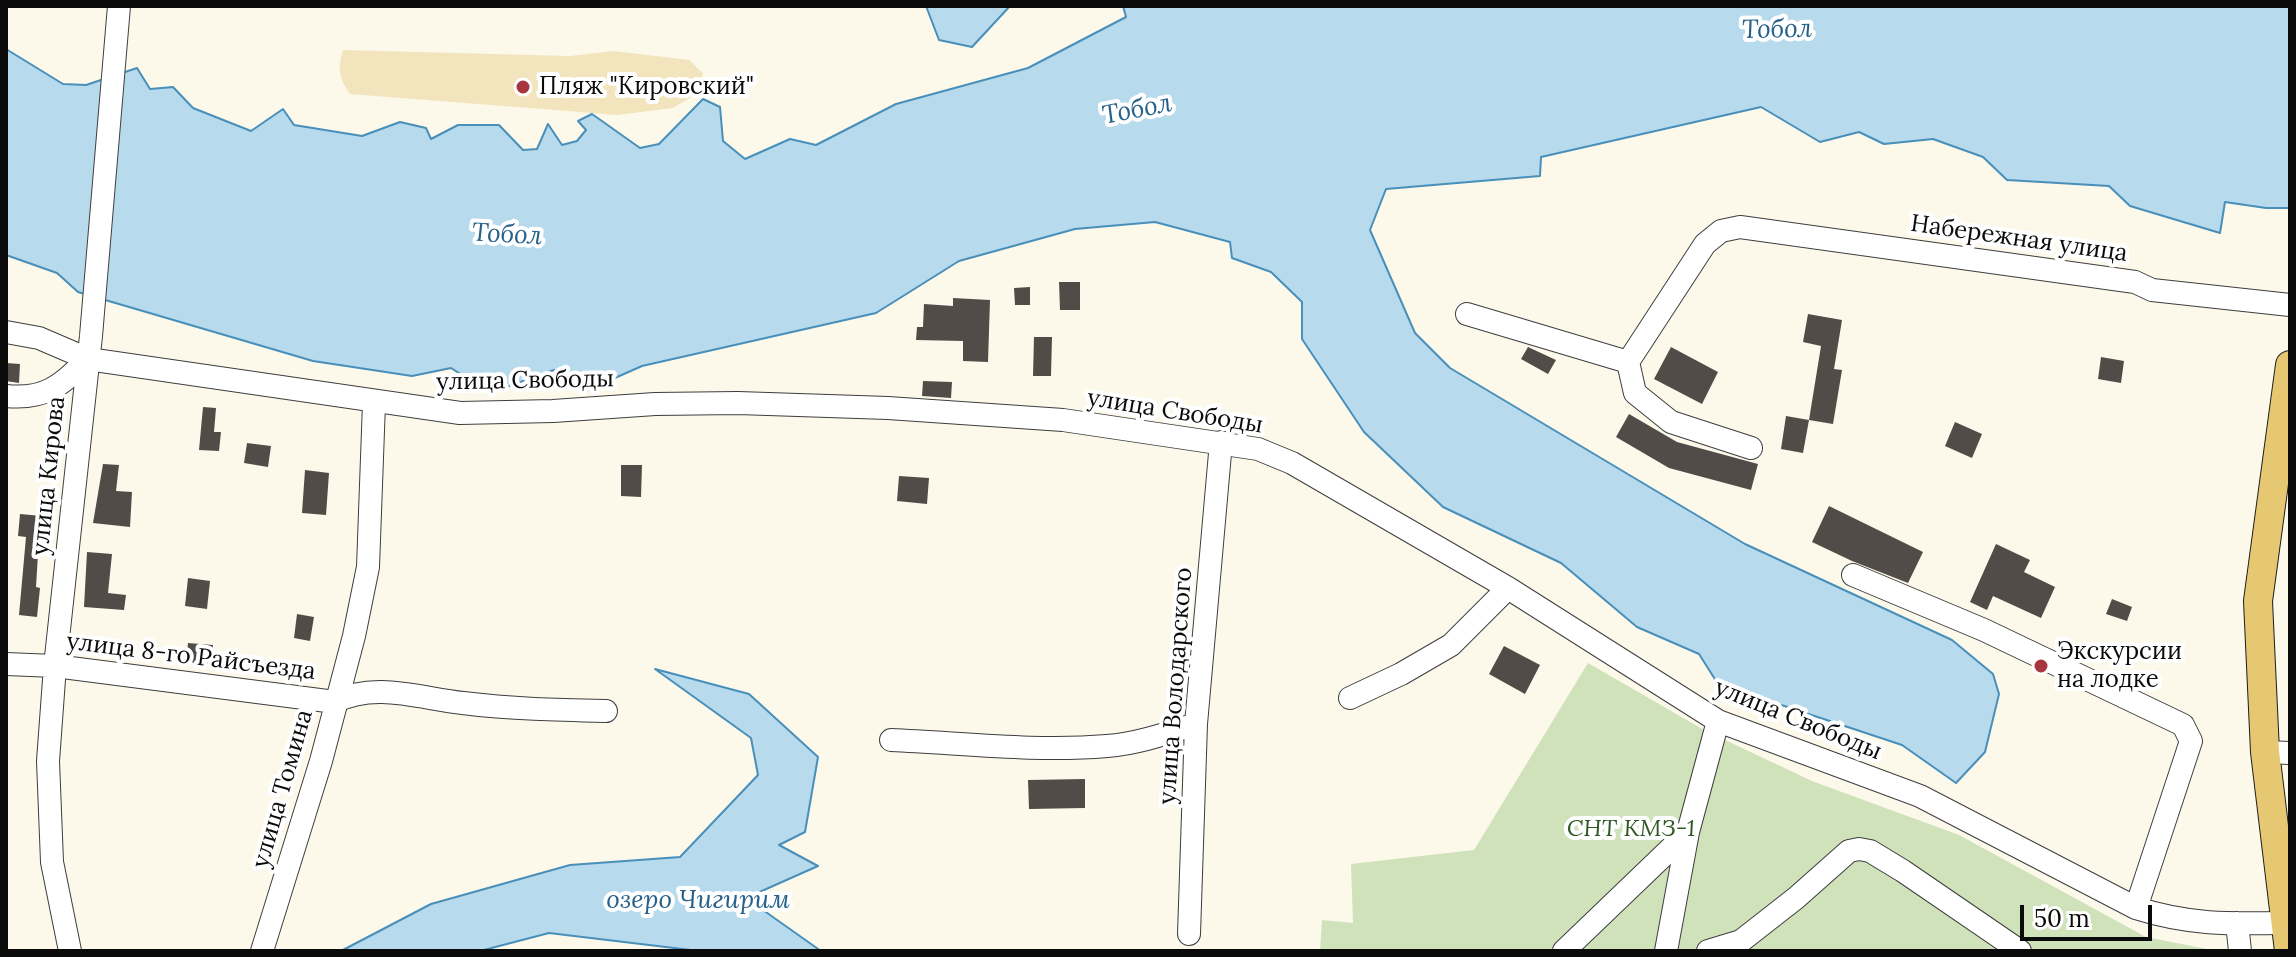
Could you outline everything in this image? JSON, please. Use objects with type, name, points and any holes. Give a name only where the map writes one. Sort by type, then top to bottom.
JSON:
[{"type":"main road","points":[[2286,937],[2278,752],[2258,601],[2290,365]]},
{"type":"street","name":"улица Кирова","points":[[70,951],[52,862],[48,761],[55,666],[91,336],[118,13]]},
{"type":"street","name":"Набережная улица","points":[[1628,362],[1705,244],[1721,231],[1740,227],[2135,282],[2152,290],[2290,305]]},
{"type":"street","points":[[1467,314],[1628,362],[1635,393],[1671,422],[1751,448]]},
{"type":"street","name":"улица Свободы","points":[[6,332],[39,338],[88,359],[374,403],[460,413],[655,404],[888,408],[1063,420],[1258,449],[1292,463],[1508,588],[1718,721],[1920,796],[2136,908],[2168,918],[2200,923],[2237,923],[2286,937]]},
{"type":"street","points":[[6,396],[42,393],[58,388],[88,359]]},
{"type":"street","name":"улица Томина","points":[[262,951],[321,761],[354,636],[368,567],[374,403]]},
{"type":"street","name":"улица Володарского","points":[[1189,934],[1196,724],[1221,442]]},
{"type":"street","points":[[1853,575],[1984,630],[2183,725],[2191,741],[2136,908]]},
{"type":"street","points":[[1350,698],[1401,674],[1451,645],[1508,588]]},
{"type":"street","name":"улица 8-го Райсъезда","points":[[6,664],[55,666],[335,702],[345,697],[386,691],[462,703],[606,711]]},
{"type":"street","points":[[1666,951],[1688,832],[1718,721]]},
{"type":"street","points":[[891,740],[1109,746],[1152,738],[1196,724]]},
{"type":"street","points":[[1564,951],[1688,832]]},
{"type":"street","points":[[1708,951],[1741,941],[1849,851],[1859,849],[1870,851],[1903,871],[2020,951]]},
{"type":"street","points":[[2237,923],[2240,951]]},
{"type":"green space","name":"СНТ КМЗ-1","points":[[1588,663],[1704,730],[1812,781],[1959,835],[2146,937],[2217,951],[1320,951],[1322,920],[1353,923],[1351,864],[1474,850]]},
{"type":"sand","name":"Пляж \"Кировский\"","points":[[343,50],[570,56],[614,51],[689,60],[703,73],[700,92],[673,108],[617,115],[350,94],[340,73]]},
{"type":"water","points":[[926,6],[1010,6],[972,47],[939,40]]},
{"type":"water","name":"Тобол","points":[[1123,6],[2290,6],[2290,208],[2225,202],[2220,233],[2130,206],[2109,186],[2007,180],[1983,157],[1933,139],[1884,144],[1859,132],[1820,142],[1761,107],[1541,157],[1540,176],[1386,189],[1370,230],[1415,333],[1450,368],[1745,544],[1952,640],[1993,674],[1999,694],[1985,752],[1956,783],[1902,745],[1718,684],[1699,654],[1637,627],[1561,563],[1443,507],[1364,432],[1302,339],[1302,302],[1271,272],[1232,258],[1230,242],[1155,222],[1075,229],[959,261],[876,313],[642,366],[581,393],[576,375],[554,370],[490,393],[451,368],[412,376],[313,361],[78,292],[57,273],[6,255],[6,49],[63,84],[86,85],[137,68],[150,89],[173,87],[193,108],[251,131],[283,109],[294,125],[362,136],[400,122],[426,128],[431,139],[458,125],[499,125],[523,150],[537,149],[548,124],[562,145],[577,141],[586,130],[578,121],[592,114],[640,148],[659,144],[703,99],[720,107],[723,141],[745,159],[790,139],[816,145],[896,104],[1028,68],[1126,17]]},
{"type":"water","name":"озеро Чигирим","points":[[655,669],[749,694],[818,757],[805,832],[779,845],[818,866],[746,898],[821,951],[699,951],[549,933],[480,951],[341,951],[431,904],[570,865],[680,857],[758,775],[751,738]]},
{"type":"building","points":[[1059,282],[1080,282],[1080,310],[1060,310]]},
{"type":"building","points":[[1030,287],[1030,305],[1015,305],[1014,288]]},
{"type":"building","points":[[953,298],[990,300],[988,362],[963,361],[963,341],[916,340],[917,327],[923,327],[924,304],[953,306]]},
{"type":"building","points":[[1808,314],[1842,320],[1834,369],[1842,370],[1833,424],[1809,420],[1821,346],[1803,342]]},
{"type":"building","points":[[1034,337],[1052,337],[1051,376],[1033,376]]},
{"type":"building","points":[[1528,347],[1556,360],[1548,374],[1521,359]]},
{"type":"building","points":[[1671,347],[1718,372],[1702,404],[1654,379]]},
{"type":"building","points":[[2101,357],[2124,361],[2121,383],[2098,379]]},
{"type":"building","points":[[6,363],[20,364],[19,383],[6,381]]},
{"type":"building","points":[[923,381],[952,382],[951,398],[922,396]]},
{"type":"building","points":[[203,407],[216,408],[214,432],[221,432],[219,451],[199,450]]},
{"type":"building","points":[[1629,414],[1677,442],[1758,464],[1751,490],[1669,468],[1616,437]]},
{"type":"building","points":[[1786,416],[1809,420],[1803,453],[1781,449]]},
{"type":"building","points":[[1955,422],[1982,434],[1972,458],[1945,446]]},
{"type":"building","points":[[247,443],[271,446],[268,467],[244,463]]},
{"type":"building","points":[[103,464],[119,465],[116,491],[132,492],[130,527],[93,523]]},
{"type":"building","points":[[621,465],[642,465],[641,497],[621,496]]},
{"type":"building","points":[[305,470],[329,473],[326,515],[302,513]]},
{"type":"building","points":[[899,476],[929,478],[927,504],[897,501]]},
{"type":"building","points":[[1829,506],[1923,552],[1908,583],[1812,542]]},
{"type":"building","points":[[20,514],[42,516],[36,587],[40,588],[37,617],[19,615],[26,537],[18,536]]},
{"type":"building","points":[[1996,544],[2030,560],[2024,572],[2055,587],[2041,618],[1993,596],[1987,610],[1970,602]]},
{"type":"building","points":[[87,552],[112,554],[108,593],[126,595],[124,610],[84,607]]},
{"type":"building","points":[[188,578],[210,581],[207,609],[185,606]]},
{"type":"building","points":[[2112,599],[2132,607],[2127,621],[2106,614]]},
{"type":"building","points":[[297,614],[314,617],[310,641],[294,638]]},
{"type":"building","points":[[188,643],[213,645],[211,664],[186,662]]},
{"type":"building","points":[[1504,646],[1540,665],[1525,694],[1489,674]]},
{"type":"building","points":[[1085,779],[1085,808],[1029,809],[1028,780]]},
{"type":"place","name":"Пляж \"Кировский\"","points":[[523,87]]},
{"type":"place","name":"Экскурсии на лодке","points":[[2041,666]]}]
